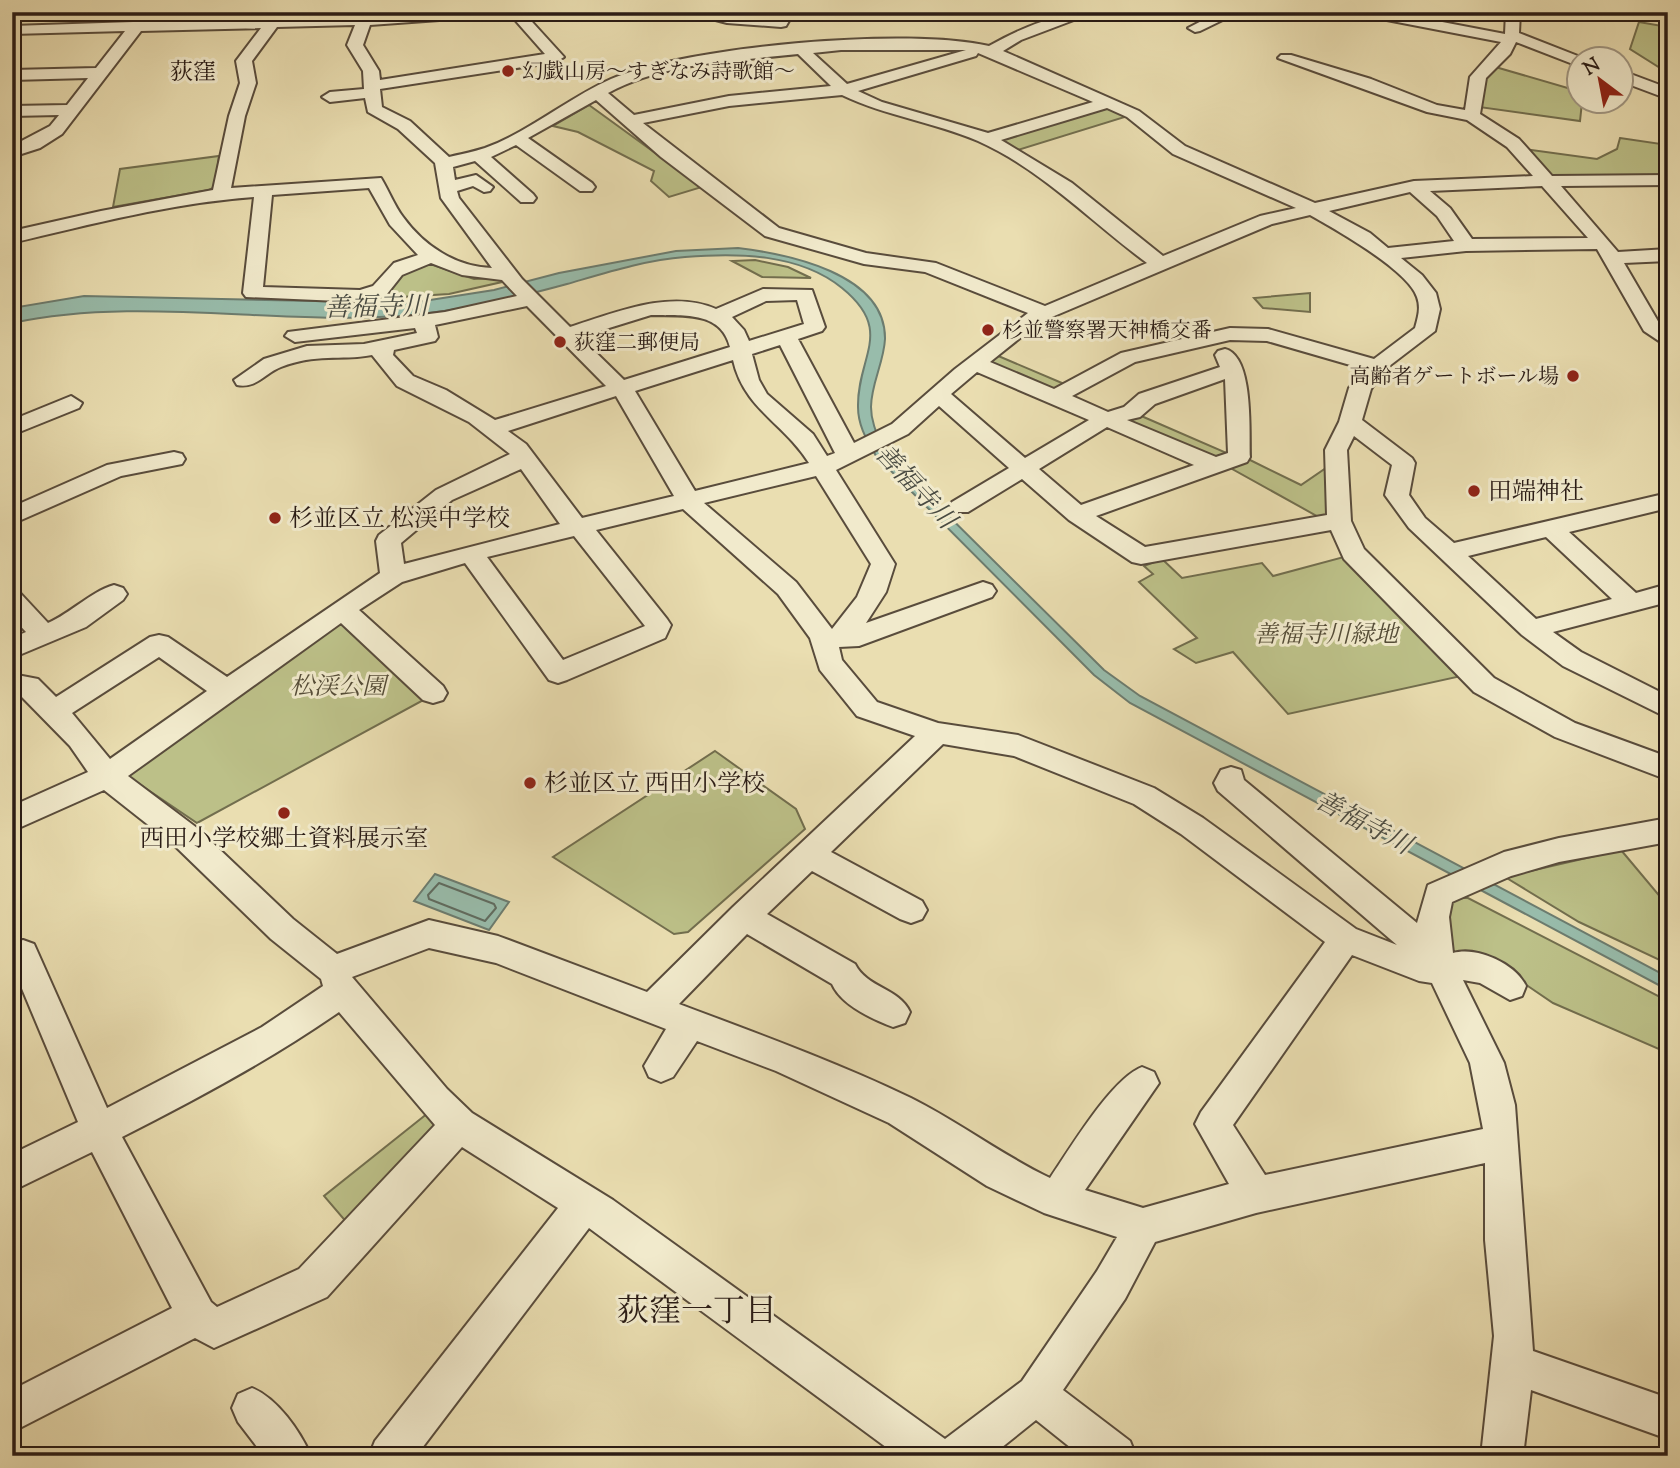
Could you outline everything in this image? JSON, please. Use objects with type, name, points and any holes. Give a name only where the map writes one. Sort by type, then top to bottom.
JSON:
[{"type":"street","points":[[12,152],[51,134],[137,26],[156,12]]},
{"type":"street","points":[[12,30],[40,29],[79,19],[137,26],[495,12]]},
{"type":"street","points":[[330,97],[556,57],[515,12]]},
{"type":"street","points":[[692,12],[727,19],[781,23],[782,14],[787,12]]},
{"type":"street","points":[[630,121],[729,101],[844,90],[988,50],[1016,37],[1088,12]]},
{"type":"street","points":[[1195,28],[1232,12]]},
{"type":"street","points":[[1366,12],[1413,17],[1510,37],[1564,56]]},
{"type":"street","points":[[1472,116],[1478,77],[1505,51],[1513,12]]},
{"type":"street","points":[[365,16],[355,45],[370,68],[374,109],[404,125],[444,164],[450,198],[490,253],[521,288],[632,400],[688,500],[704,518],[787,587],[833,639],[850,639],[983,591]]},
{"type":"street","points":[[221,194],[237,116],[248,83],[244,61],[275,21]]},
{"type":"street","points":[[21,50],[40,29]]},
{"type":"street","points":[[444,164],[479,155],[516,138],[615,83],[662,68],[734,56],[841,45],[965,45],[988,50],[1133,114],[1179,150],[1312,208],[1363,237],[1415,279],[1426,293],[1430,309],[1425,331],[1377,366],[1360,388],[1350,422],[1336,450],[1339,521],[1353,553],[1484,685],[1565,730],[1668,769]]},
{"type":"street","points":[[803,50],[844,90],[876,105],[944,123],[987,139],[1066,187],[1125,238],[1160,262]]},
{"type":"street","points":[[1286,58],[1365,82],[1433,109],[1472,116],[1513,143],[1607,251],[1651,327],[1668,341]]},
{"type":"street","points":[[370,68],[389,65]]},
{"type":"street","points":[[12,75],[100,73]]},
{"type":"street","points":[[1634,81],[1668,94]]},
{"type":"street","points":[[598,93],[772,233],[864,258],[929,267],[1043,312]]},
{"type":"street","points":[[987,139],[1107,103]]},
{"type":"street","points":[[12,111],[71,110]]},
{"type":"street","points":[[516,138],[586,187]]},
{"type":"street","points":[[479,155],[527,198]]},
{"type":"street","points":[[447,188],[476,180],[484,187]]},
{"type":"street","points":[[12,819],[107,776],[342,609],[393,576],[471,553],[821,467],[891,434],[975,363],[1043,312],[1266,220],[1414,186],[1668,180]]},
{"type":"street","points":[[12,237],[100,216],[221,194],[376,182],[385,206],[431,257],[521,288]]},
{"type":"street","points":[[1414,186],[1444,212],[1466,245]]},
{"type":"street","points":[[263,192],[253,293],[362,296],[380,290],[390,273],[399,266],[431,257]]},
{"type":"street","points":[[1386,254],[1466,245],[1668,255]]},
{"type":"street","points":[[295,336],[424,321],[521,288]]},
{"type":"street","points":[[494,428],[815,327],[805,294],[763,295],[717,316]]},
{"type":"street","points":[[568,334],[650,309],[688,308],[717,316],[737,334],[748,380],[759,398],[806,439],[883,564],[882,577],[833,639],[829,663],[867,709],[937,733],[1018,746],[1144,796],[1192,826],[1345,939],[1419,967],[1440,961],[1488,971],[1510,986]]},
{"type":"street","points":[[245,380],[271,363],[314,350],[385,347],[428,337],[424,321]]},
{"type":"street","points":[[1056,396],[1128,357],[1230,334],[1268,335],[1377,366]]},
{"type":"street","points":[[785,335],[852,454]]},
{"type":"street","points":[[385,347],[382,356],[405,381],[438,395],[494,428],[526,458],[578,527],[659,625],[656,632],[558,673],[471,553]]},
{"type":"street","points":[[960,507],[1105,418],[1132,412],[1147,399],[1228,360],[1237,382],[1239,457],[1077,515]]},
{"type":"street","points":[[975,363],[1214,465]]},
{"type":"street","points":[[938,394],[1077,515],[1141,556],[1339,521]]},
{"type":"street","points":[[12,428],[71,403]]},
{"type":"street","points":[[1350,422],[1404,463],[1397,495],[1401,503],[1448,553],[1531,629],[1572,659],[1666,705]]},
{"type":"street","points":[[393,576],[388,541],[444,495],[526,458]]},
{"type":"street","points":[[12,516],[116,470],[174,459]]},
{"type":"street","points":[[1448,553],[1550,528],[1663,506]]},
{"type":"street","points":[[1550,528],[1631,603]]},
{"type":"street","points":[[1531,629],[1668,593]]},
{"type":"street","points":[[12,649],[77,621],[114,594]]},
{"type":"street","points":[[12,600],[44,636]]},
{"type":"street","points":[[342,609],[433,693]]},
{"type":"street","points":[[53,712],[159,644],[227,691]]},
{"type":"street","points":[[12,684],[28,686],[80,738],[107,776],[186,837],[338,980],[435,1101],[459,1125],[584,1204],[933,1456]]},
{"type":"street","points":[[653,1008],[744,916],[937,733]]},
{"type":"street","points":[[1231,778],[1227,783],[1440,961]]},
{"type":"street","points":[[1502,1456],[1510,1401],[1513,1320],[1505,1250],[1500,1142],[1494,1086],[1440,961],[1431,922],[1434,905],[1439,894],[1493,870],[1559,850],[1668,830]]},
{"type":"street","points":[[810,855],[911,910]]},
{"type":"street","points":[[744,916],[844,974],[849,986],[892,1012]]},
{"type":"street","points":[[12,1173],[274,1038],[338,980],[429,934],[498,950],[788,1060],[901,1111],[1000,1173],[1057,1200],[1143,1227],[1256,1195],[1500,1142]]},
{"type":"street","points":[[1256,1195],[1213,1124],[1345,939]]},
{"type":"street","points":[[12,959],[23,954],[99,1130],[197,1316],[214,1328],[313,1283],[459,1125]]},
{"type":"street","points":[[661,1066],[690,1022]]},
{"type":"street","points":[[1057,1200],[1104,1130],[1142,1083]]},
{"type":"street","points":[[390,1456],[584,1204]]},
{"type":"street","points":[[957,1456],[1036,1395],[1111,1285],[1143,1227]]},
{"type":"street","points":[[12,1412],[197,1316]]},
{"type":"street","points":[[1511,1363],[1668,1419]]},
{"type":"street","points":[[1036,1395],[1115,1456]]},
{"type":"street","points":[[252,1408],[290,1456]]},
{"type":"green space","points":[[1639,22],[1668,27],[1668,73],[1634,52],[1634,46],[1631,46]]},
{"type":"green space","points":[[1492,66],[1564,87],[1564,116],[1581,116],[1580,121],[1479,107],[1482,78]]},
{"type":"green space","points":[[589,105],[702,187],[669,197],[651,181],[654,171],[578,132],[553,126]]},
{"type":"green space","points":[[1104,107],[1128,116],[1018,150],[999,141]]},
{"type":"green space","points":[[1620,138],[1668,145],[1668,178],[1556,178],[1547,176],[1524,149],[1597,159],[1617,149]]},
{"type":"green space","points":[[219,156],[215,187],[209,190],[113,207],[120,169]]},
{"type":"green space","points":[[755,260],[788,267],[811,278],[762,277],[732,261]]},
{"type":"green space","points":[[423,265],[433,265],[474,279],[499,278],[502,282],[449,294],[368,299],[399,275]]},
{"type":"green space","points":[[1310,293],[1310,312],[1263,308],[1254,298]]},
{"type":"green space","points":[[996,355],[1069,386],[1059,392],[986,364]]},
{"type":"green space","points":[[1139,415],[1229,454],[1216,458],[1125,423],[1128,418]]},
{"type":"green space","points":[[1246,458],[1301,485],[1326,468],[1334,515],[1324,520],[1225,465]]},
{"type":"green space","name":"善福寺川緑地","points":[[1351,555],[1466,675],[1288,714],[1233,652],[1196,663],[1174,649],[1197,638],[1139,582],[1153,574],[1144,566],[1162,559],[1182,578],[1262,563],[1273,576]]},
{"type":"green space","name":"松渓公園","points":[[342,616],[429,697],[197,823],[126,775]]},
{"type":"green space","points":[[715,751],[796,809],[805,829],[688,932],[674,934],[553,857]]},
{"type":"green space","points":[[1621,850],[1668,906],[1668,964],[1579,922],[1505,877]]},
{"type":"green space","points":[[1452,898],[1468,898],[1668,1001],[1668,1053],[1553,1003],[1488,959],[1449,952],[1442,920]]},
{"type":"green space","points":[[433,1109],[453,1125],[354,1231],[324,1196]]},
{"type":"water","name":"善福寺川","points":[[738,248],[782,255],[830,271],[852,283],[869,298],[881,316],[885,339],[873,390],[871,413],[885,453],[1104,670],[1140,696],[1668,977],[1668,990],[1130,703],[1094,675],[876,456],[858,414],[859,389],[870,344],[867,318],[858,303],[842,288],[807,268],[746,256],[670,259],[490,303],[412,315],[362,318],[162,311],[111,312],[62,315],[12,323],[12,308],[84,296],[411,303],[494,290],[559,273],[676,251]]},
{"type":"water","points":[[435,874],[509,902],[489,930],[414,901]]},
{"type":"place","name":"幻戯山房～すぎなみ詩歌館～","points":[[508,71]]},
{"type":"place","name":"杉並警察署天神橋交番","points":[[988,330]]},
{"type":"place","name":"荻窪二郵便局","points":[[560,342]]},
{"type":"place","name":"高齢者ゲートボール場","points":[[1573,376]]},
{"type":"place","name":"田端神社","points":[[1474,491]]},
{"type":"place","name":"杉並区立 松渓中学校","points":[[275,518]]},
{"type":"place","name":"杉並区立 西田小学校","points":[[530,783]]},
{"type":"place","name":"西田小学校郷土資料展示室","points":[[284,813]]},
{"type":"district","name":"荻窪","points":[[193,71]]},
{"type":"district","name":"荻窪一丁目","points":[[697,1310]]}]
